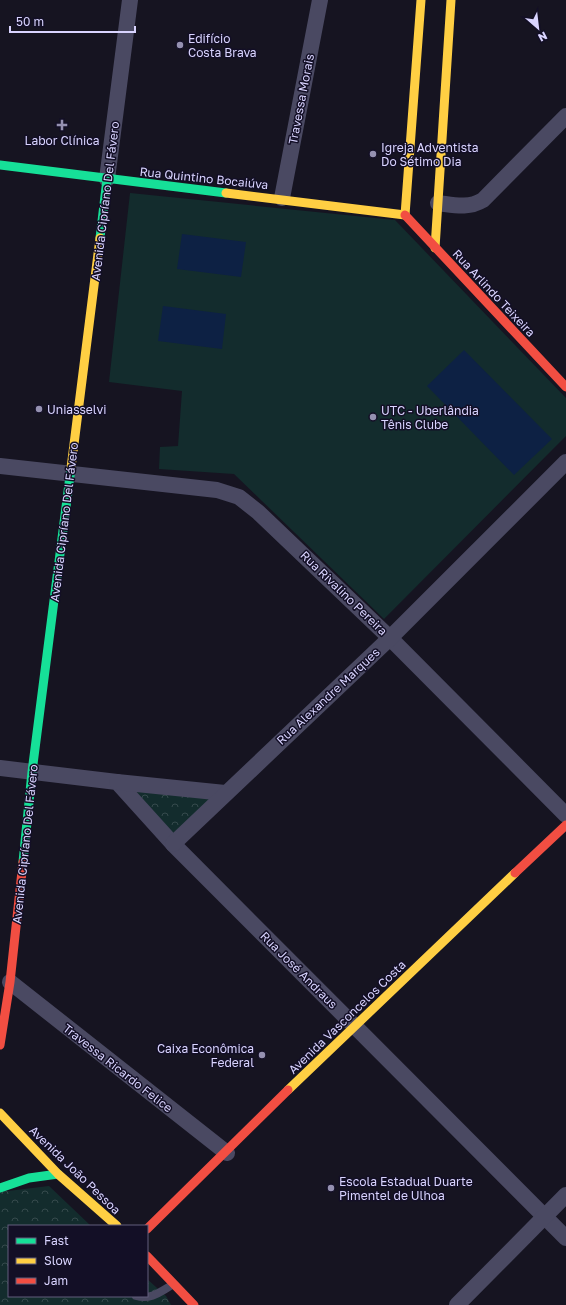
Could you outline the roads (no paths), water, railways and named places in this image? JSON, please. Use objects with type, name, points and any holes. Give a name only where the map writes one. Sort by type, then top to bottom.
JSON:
[{"type":"street","name":"Avenida Cipríano Del Fávero","points":[[0,1045],[10,982],[32,772],[130,0]]},
{"type":"street","name":"Travessa Morais","points":[[282,198],[320,0]]},
{"type":"street","points":[[405,215],[422,43],[421,0]]},
{"type":"street","points":[[435,248],[444,46],[451,0]]},
{"type":"street","points":[[438,203],[466,206],[474,205],[483,200],[566,116]]},
{"type":"street","name":"Rua Quintino Bocaiúva","points":[[0,165],[107,179],[282,198],[405,215]]},
{"type":"street","name":"Rua Arlindo Teixeira","points":[[405,215],[566,386]]},
{"type":"street","name":"Rua Alexandre Marques","points":[[173,844],[390,638],[566,462]]},
{"type":"street","name":"Rua Rivalino Pereira","points":[[0,466],[217,490],[239,497],[258,512],[390,638],[566,815]]},
{"type":"street","points":[[0,768],[225,793]]},
{"type":"street","name":"Rua José Andraus","points":[[117,782],[173,844],[566,1238]]},
{"type":"street","name":"Avenida Vasconcelos Costa","points":[[148,1229],[354,1025],[566,825]]},
{"type":"street","name":"Travessa Ricardo Felice","points":[[10,982],[226,1153]]},
{"type":"street","name":"Avenida João Pessoa","points":[[0,1114],[100,1215],[115,1225]]},
{"type":"street","points":[[0,1188],[29,1178],[58,1174]]},
{"type":"street","points":[[457,1305],[566,1195]]},
{"type":"street","points":[[148,1257],[188,1301],[194,1305]]},
{"type":"lane","points":[[140,1297],[152,1297],[173,1284]]},
{"type":"water","points":[[182,234],[246,242],[241,277],[177,269]]},
{"type":"water","points":[[163,306],[226,314],[222,349],[158,341]]},
{"type":"water","points":[[464,350],[552,439],[514,475],[427,386]]},
{"type":"place","name":"Edifício Costa Brava","points":[[180,45]]},
{"type":"place","name":"Labor Clínica","points":[[62,125]]},
{"type":"place","name":"Igreja Adventista Do Sétimo Dia","points":[[373,154]]},
{"type":"place","name":"Uniasselvi","points":[[39,409]]},
{"type":"place","name":"UTC - Uberlândia Tênis Clube","points":[[373,417]]},
{"type":"place","name":"Caixa Econômica Federal","points":[[262,1055]]},
{"type":"place","name":"Escola Estadual Duarte Pimentel de Ulhoa","points":[[331,1188]]}]
